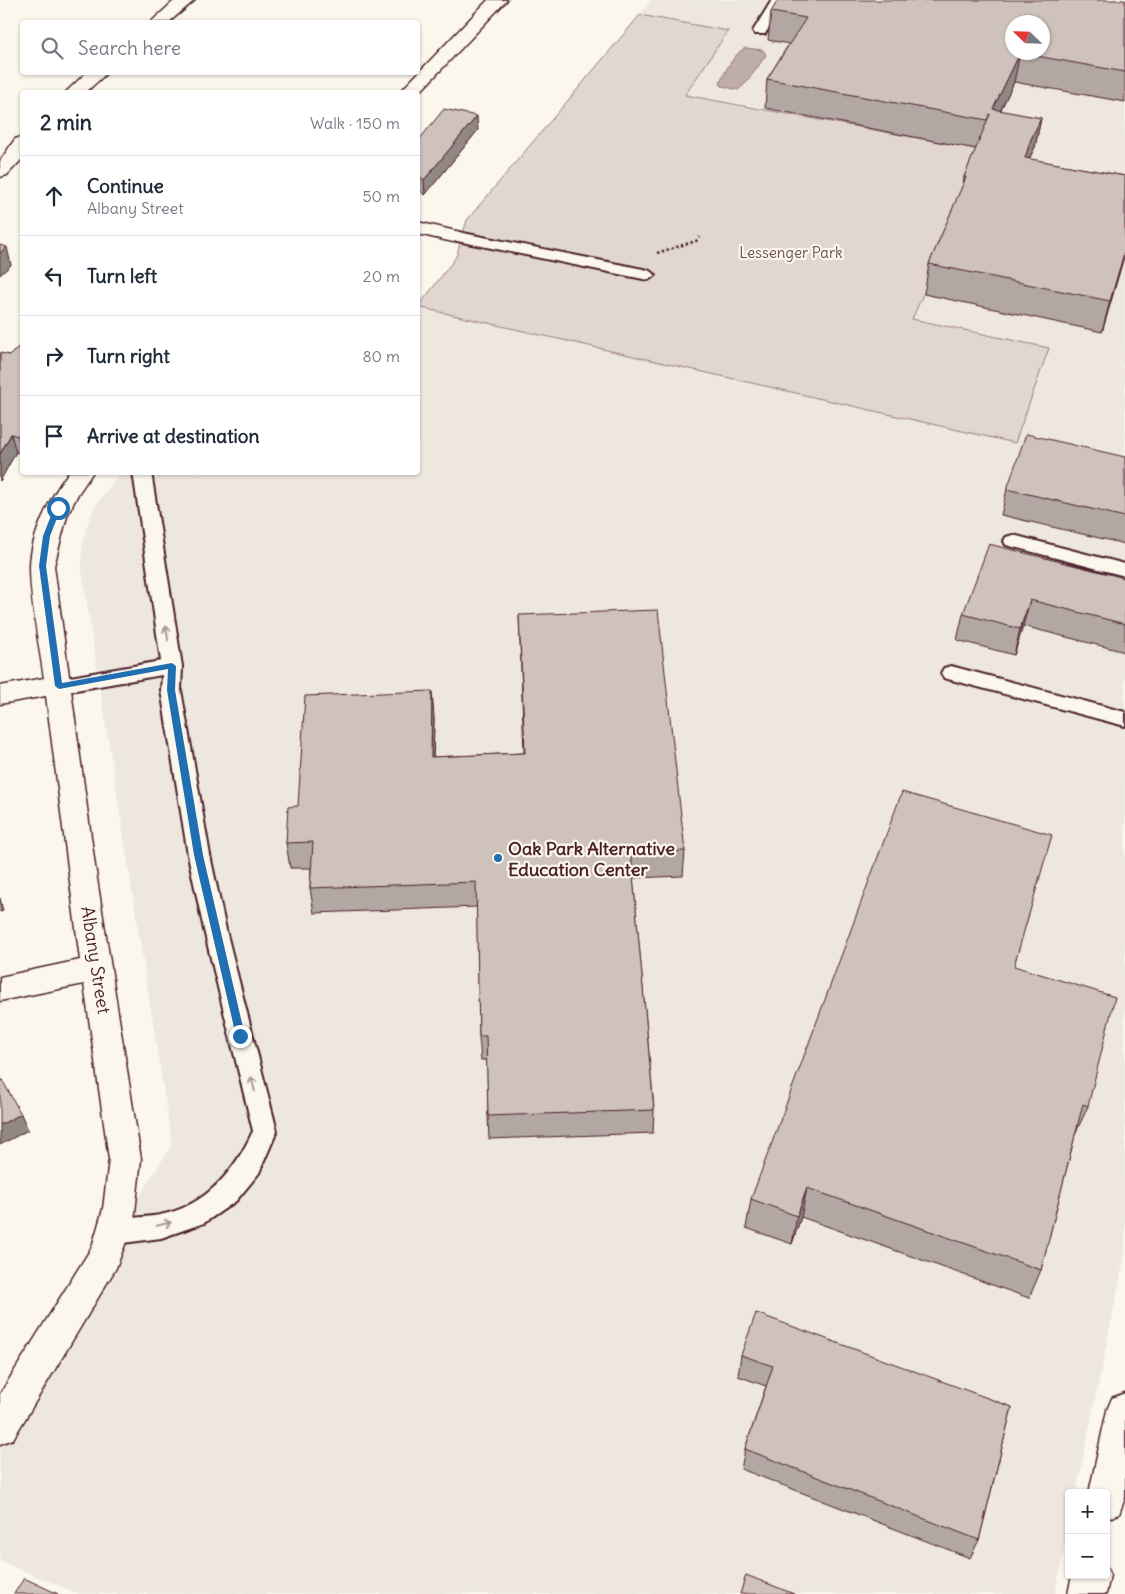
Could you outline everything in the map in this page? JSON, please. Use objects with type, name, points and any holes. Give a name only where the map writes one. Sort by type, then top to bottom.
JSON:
[{"type":"street","points":[[161,20],[186,0]]},
{"type":"street","points":[[411,90],[498,0]]},
{"type":"street","points":[[76,90],[95,75]]},
{"type":"street","points":[[0,140],[20,144]]},
{"type":"street","points":[[0,171],[13,159],[20,147]]},
{"type":"street","points":[[420,228],[453,236]]},
{"type":"street","name":"Albany Street","points":[[0,1427],[89,1282],[116,1232],[124,1187],[125,1159],[98,969],[81,866],[59,685],[42,566],[47,536],[58,508],[80,475]]},
{"type":"street","points":[[0,695],[59,685]]},
{"type":"street","points":[[0,989],[98,969]]},
{"type":"street","points":[[1109,1489],[1125,1410]]},
{"type":"street","points":[[1087,1594],[1090,1579]]},
{"type":"lane","points":[[760,31],[779,0]]},
{"type":"lane","points":[[453,236],[646,274]]},
{"type":"lane","points":[[116,1232],[161,1226],[195,1216],[227,1193],[250,1165],[265,1131],[214,930],[199,855],[171,690],[172,666],[142,475]]},
{"type":"lane","points":[[1013,541],[1125,570]]},
{"type":"lane","points":[[59,685],[172,666]]},
{"type":"lane","points":[[951,673],[1125,719]]},
{"type":"path","points":[[646,274],[658,252],[696,241],[700,236]]},
{"type":"shaded area","name":"Oak Park Alternative Education Center","points":[[651,0],[1125,0],[1125,366],[1118,364],[1125,369],[1125,1254],[1077,1489],[1065,1489],[1065,1547],[1055,1594],[79,1594],[0,1561],[0,1422],[172,1144],[82,572],[82,550],[86,528],[95,506],[109,487],[120,475],[420,475],[420,307],[1015,443],[1048,348],[912,319],[924,294],[765,108],[685,95],[728,31],[640,15]]},
{"type":"shaded area","points":[[745,48],[763,50],[766,55],[747,82],[738,90],[722,86],[720,83],[724,73],[737,55]]},
{"type":"green space","name":"Lessenger Park","points":[[640,15],[728,31],[685,95],[982,150],[942,252],[912,319],[1049,348],[1015,443],[420,307],[420,304],[456,257],[467,220]]},
{"type":"building","points":[[778,0],[1125,0],[1125,72],[1050,58],[1050,15],[1005,15],[1005,60],[1017,60],[993,109],[1041,118],[1025,158],[1125,176],[1125,250],[1110,301],[929,264],[966,177],[964,177],[990,114],[987,120],[767,79],[806,18],[771,12]]},
{"type":"building","points":[[444,109],[477,116],[424,180],[420,177],[420,139]]},
{"type":"building","points":[[0,245],[7,247],[0,253]]},
{"type":"building","points":[[20,346],[20,434],[18,436],[11,434],[0,454],[0,353],[10,355]]},
{"type":"building","points":[[1026,434],[1125,457],[1125,517],[1007,489]]},
{"type":"building","points":[[989,544],[1125,578],[1125,624],[1030,600],[1020,629],[963,614]]},
{"type":"building","points":[[658,610],[685,851],[631,853],[654,1110],[488,1116],[486,1036],[479,1036],[476,882],[310,888],[313,842],[286,843],[288,807],[298,806],[305,696],[432,691],[431,757],[525,753],[519,615]]},
{"type":"building","points":[[902,792],[1052,835],[1014,966],[1115,997],[1088,1106],[1083,1104],[1041,1270],[807,1188],[797,1216],[751,1199]]},
{"type":"building","points":[[0,1076],[21,1114],[0,1125]]},
{"type":"building","points":[[756,1313],[1012,1407],[979,1540],[745,1449],[773,1366],[741,1355]]},
{"type":"building","points":[[746,1575],[794,1594],[740,1594]]},
{"type":"building","points":[[24,1578],[58,1594],[14,1594]]},
{"type":"place","name":"Oak Park Alternative Education Center","points":[[498,858]]},
{"type":"route","points":[[58,508],[47,536],[42,566],[59,686],[172,666],[171,690],[199,855],[214,930],[240,1036]]}]
